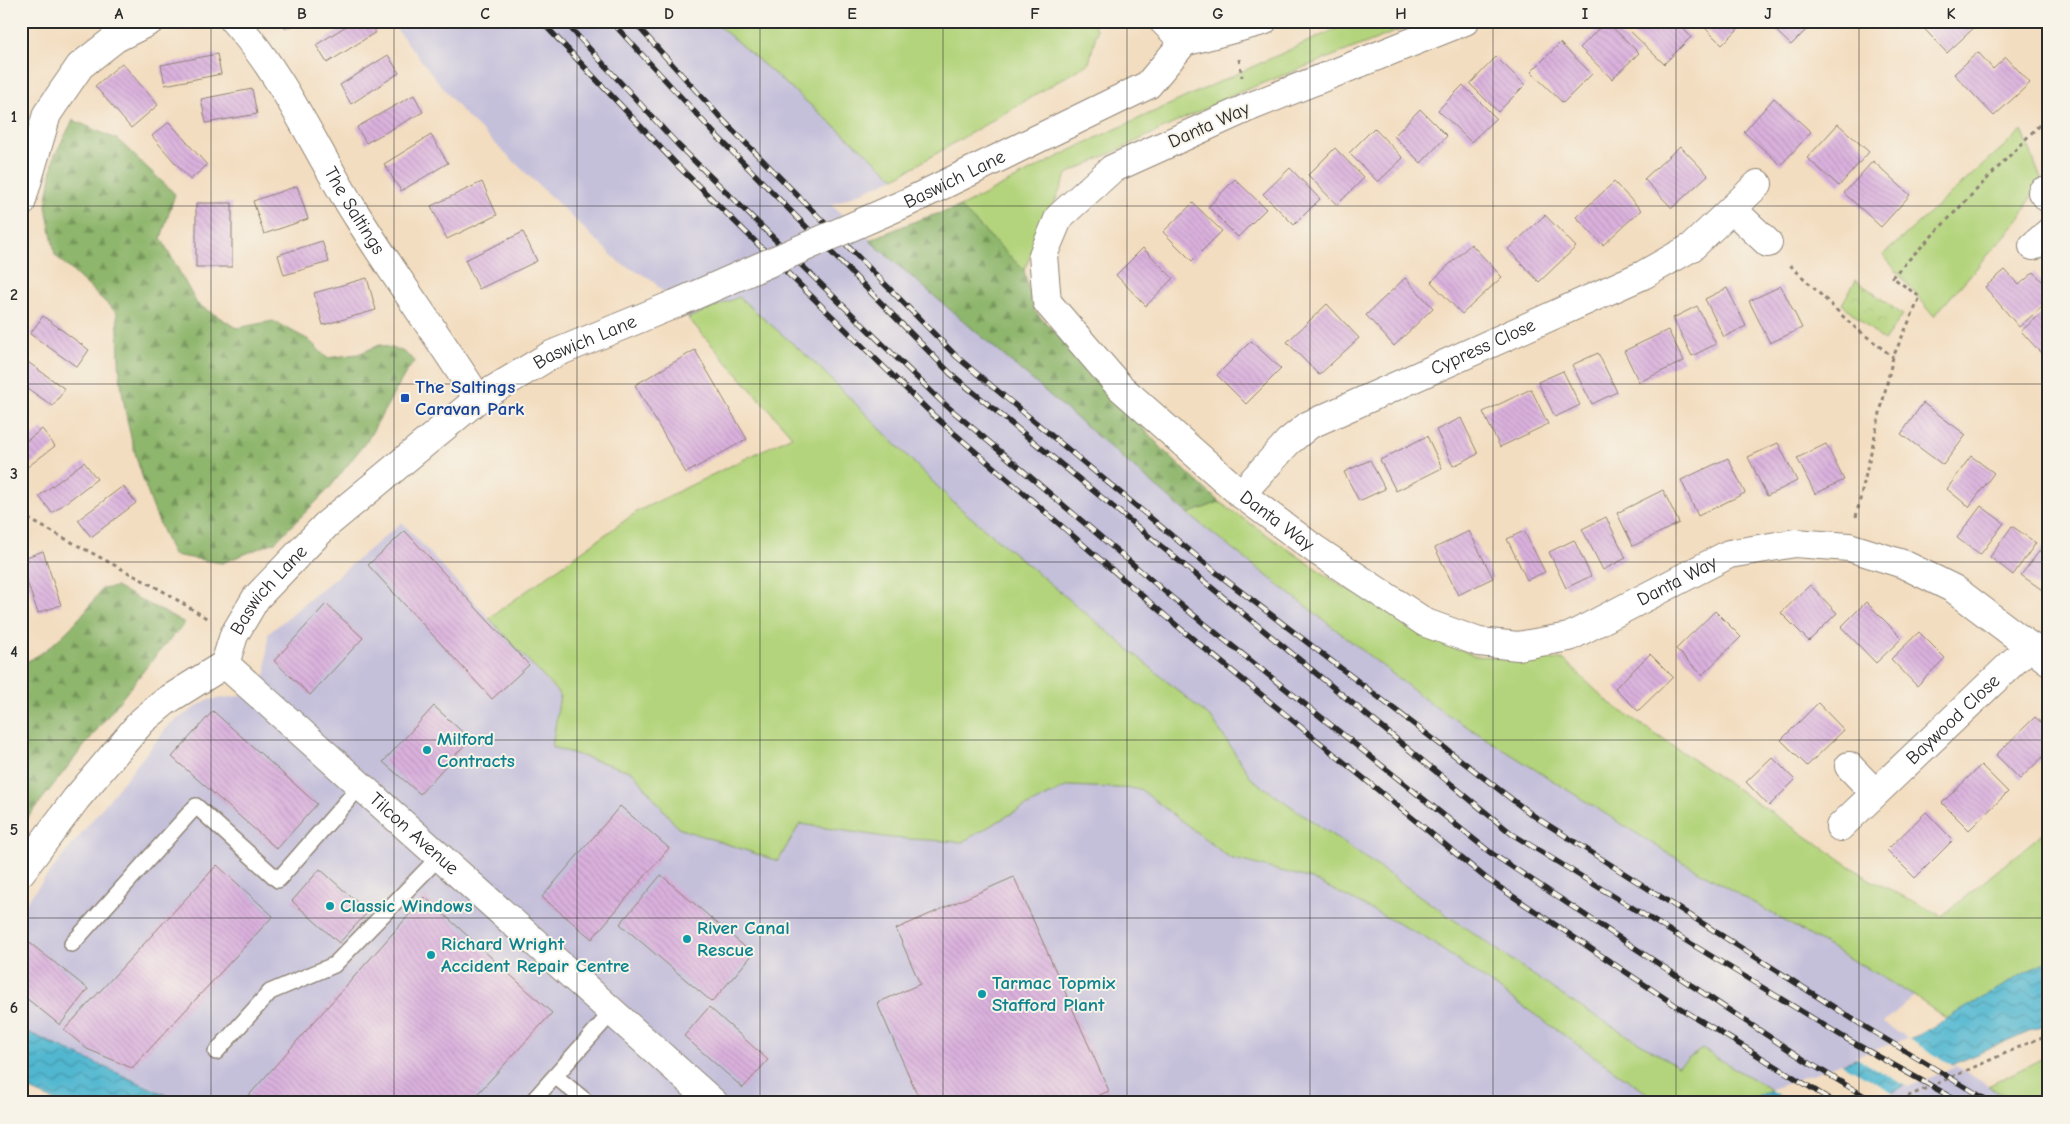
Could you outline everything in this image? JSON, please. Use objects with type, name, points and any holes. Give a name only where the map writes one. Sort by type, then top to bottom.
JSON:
[{"type":"street","points":[[21,203],[47,114],[80,66],[116,38],[150,21]]},
{"type":"street","name":"The Saltings","points":[[234,21],[258,47],[358,219],[446,348],[478,399]]},
{"type":"street","points":[[1163,21],[1184,42],[1263,21]]},
{"type":"street","name":"Danta Way","points":[[1465,21],[1247,108],[1112,169],[1059,217],[1042,255],[1047,302],[1120,387],[1241,494],[1316,550],[1426,624],[1479,642],[1518,646],[1569,637],[1728,554],[1795,543],[1849,547],[1904,564],[1954,589],[2040,653]]},
{"type":"street","name":"Baswich Lane","points":[[225,664],[234,635],[256,598],[326,525],[478,399],[551,355],[675,304],[906,203],[1148,85],[1184,42]]},
{"type":"street","name":"Cypress Close","points":[[1241,494],[1288,442],[1308,425],[1643,275],[1692,247],[1758,184]]},
{"type":"street","points":[[1732,209],[1768,243]]},
{"type":"street","name":"Baywood Close","points":[[1840,827],[1875,793],[2040,653]]},
{"type":"street","points":[[21,872],[76,799],[142,720],[166,701],[225,664]]},
{"type":"street","name":"Tilcon Avenue","points":[[225,664],[362,784],[714,1103]]},
{"type":"street","points":[[1849,766],[1875,793]]},
{"type":"lane","points":[[72,944],[196,806],[278,880],[362,784]]},
{"type":"lane","points":[[216,1052],[270,992],[334,966],[441,856]]},
{"type":"lane","points":[[531,1103],[613,1011]]},
{"type":"lane","points":[[555,1076],[588,1103]]},
{"type":"path","points":[[1849,547],[1893,358],[1920,297],[1892,277],[2049,115]]},
{"type":"path","points":[[1768,243],[1852,325],[1893,358]]},
{"type":"path","points":[[21,515],[161,590],[234,635]]},
{"type":"path","points":[[1893,1103],[2049,1034]]},
{"type":"shaded area","points":[[390,21],[713,21],[895,178],[831,205],[1188,514],[1431,704],[1666,852],[1914,996],[1883,1023],[2018,1103],[1793,1103],[1773,1091],[1739,1103],[183,1103],[21,1029],[21,908],[170,724],[207,700],[249,695],[266,673],[268,634],[402,522],[560,696],[792,436],[651,279],[620,263],[463,113]]},
{"type":"green space","points":[[713,21],[1091,21],[1097,30],[1089,63],[895,178]]},
{"type":"green space","points":[[1353,21],[1423,21],[1238,93],[1067,174],[1024,270],[960,207],[1083,144]]},
{"type":"green space","points":[[73,120],[118,140],[175,194],[161,238],[197,304],[237,328],[273,321],[309,340],[327,358],[358,354],[380,345],[402,351],[415,361],[406,372],[368,439],[328,490],[275,542],[222,563],[173,555],[148,495],[130,433],[121,381],[117,313],[55,255],[46,206],[54,157]]},
{"type":"green space","points":[[2022,130],[2041,179],[2019,220],[1934,316],[1883,255]]},
{"type":"green space","points":[[960,207],[1024,270],[1034,310],[1166,453],[1219,502],[1188,514],[869,240],[921,219]]},
{"type":"green space","points":[[1856,280],[1903,315],[1884,341],[1842,304]]},
{"type":"green space","points":[[739,297],[815,363],[954,503],[1212,719],[1252,779],[1569,1000],[1678,1066],[1702,1049],[1773,1091],[1739,1103],[1661,1103],[1424,937],[1312,879],[1230,858],[1140,789],[1068,786],[1011,814],[962,842],[891,838],[800,824],[778,861],[678,828],[633,772],[552,747],[560,695],[489,618],[638,511],[792,436],[688,318]]},
{"type":"green space","points":[[1219,502],[1343,587],[1474,656],[1564,660],[1608,702],[1869,879],[1942,916],[2049,828],[2049,959],[1947,1019],[1914,996],[1666,852],[1431,704],[1188,514]]},
{"type":"green space","points":[[116,587],[185,623],[156,655],[21,826],[21,664],[44,651],[66,632],[102,589]]},
{"type":"green space","points":[[2049,1055],[2049,1103],[2018,1103],[1988,1086]]},
{"type":"water","points":[[2049,959],[2047,1023],[1866,1103],[1739,1103],[1919,1035]]},
{"type":"water","points":[[21,1029],[183,1103],[60,1103],[21,1086]]},
{"type":"pier","points":[[1907,1038],[1955,1067],[1908,1087],[1855,1057]]},
{"type":"pier","points":[[1841,1063],[1894,1093],[1872,1103],[1793,1103],[1770,1090]]},
{"type":"building","points":[[282,21],[298,21],[286,29]]},
{"type":"building","points":[[354,21],[369,21],[376,32],[327,63],[316,45]]},
{"type":"building","points":[[1606,21],[1639,53],[1612,79],[1580,48]]},
{"type":"building","points":[[1634,21],[1676,21],[1691,37],[1664,64],[1627,28]]},
{"type":"building","points":[[1698,21],[1746,21],[1722,45]]},
{"type":"building","points":[[1766,21],[1815,21],[1791,45]]},
{"type":"building","points":[[1917,21],[1976,21],[1978,24],[1947,53]]},
{"type":"building","points":[[1560,43],[1592,74],[1563,103],[1531,72]]},
{"type":"building","points":[[1978,52],[1993,69],[2006,57],[2030,83],[1994,116],[1954,74]]},
{"type":"building","points":[[217,54],[221,74],[165,85],[161,65]]},
{"type":"building","points":[[388,55],[399,73],[351,104],[340,85]]},
{"type":"building","points":[[1496,57],[1525,85],[1498,112],[1470,84]]},
{"type":"building","points":[[122,63],[158,105],[131,128],[95,86]]},
{"type":"building","points":[[1463,85],[1496,118],[1471,142],[1438,110]]},
{"type":"building","points":[[252,89],[257,114],[206,123],[201,99]]},
{"type":"building","points":[[414,95],[423,112],[366,143],[357,127]]},
{"type":"building","points":[[1774,98],[1811,132],[1781,165],[1744,132]]},
{"type":"building","points":[[1420,109],[1447,136],[1421,163],[1394,136]]},
{"type":"building","points":[[169,122],[207,165],[190,180],[152,136]]},
{"type":"building","points":[[1838,124],[1869,152],[1839,186],[1807,158]]},
{"type":"building","points":[[1374,128],[1403,158],[1378,182],[1349,153]]},
{"type":"building","points":[[431,135],[448,163],[401,191],[384,164]]},
{"type":"building","points":[[1680,146],[1708,175],[1672,208],[1644,179]]},
{"type":"building","points":[[1335,148],[1364,178],[1337,205],[1308,175]]},
{"type":"building","points":[[1873,161],[1910,195],[1881,227],[1844,193]]},
{"type":"building","points":[[1290,168],[1320,199],[1294,225],[1263,194]]},
{"type":"building","points":[[1235,179],[1266,209],[1238,237],[1208,207]]},
{"type":"building","points":[[482,182],[497,215],[447,239],[431,206]]},
{"type":"building","points":[[1614,182],[1641,210],[1603,245],[1576,217]]},
{"type":"building","points":[[297,186],[308,219],[264,234],[253,201]]},
{"type":"building","points":[[196,203],[232,203],[232,267],[196,267]]},
{"type":"building","points":[[1193,203],[1222,231],[1192,261],[1163,232]]},
{"type":"building","points":[[1545,215],[1576,247],[1539,282],[1508,249]]},
{"type":"building","points":[[523,232],[537,261],[479,289],[465,260]]},
{"type":"building","points":[[322,241],[329,262],[284,275],[278,255]]},
{"type":"building","points":[[1471,244],[1502,277],[1462,314],[1431,282]]},
{"type":"building","points":[[1143,248],[1173,278],[1146,306],[1116,275]]},
{"type":"building","points":[[2005,270],[2019,285],[2034,272],[2049,289],[2049,301],[2019,327],[1985,287]]},
{"type":"building","points":[[367,278],[376,310],[323,325],[314,293]]},
{"type":"building","points":[[1405,278],[1433,308],[1394,346],[1366,315]]},
{"type":"building","points":[[1781,286],[1802,328],[1770,343],[1749,301]]},
{"type":"building","points":[[1727,288],[1746,326],[1724,337],[1705,299]]},
{"type":"building","points":[[1327,304],[1359,338],[1319,375],[1287,342]]},
{"type":"building","points":[[1697,306],[1716,344],[1692,356],[1673,318]]},
{"type":"building","points":[[2042,313],[2047,321],[2049,319],[2048,361],[2021,331]]},
{"type":"building","points":[[43,316],[89,350],[77,367],[30,334]]},
{"type":"building","points":[[1668,330],[1684,361],[1639,382],[1624,351]]},
{"type":"building","points":[[1251,341],[1281,369],[1246,404],[1217,375]]},
{"type":"building","points":[[695,350],[747,439],[686,473],[635,385]]},
{"type":"building","points":[[1598,353],[1617,392],[1592,404],[1572,365]]},
{"type":"building","points":[[21,357],[65,389],[53,406],[21,384]]},
{"type":"building","points":[[1563,371],[1580,405],[1555,417],[1538,382]]},
{"type":"building","points":[[1531,389],[1548,424],[1500,447],[1483,412]]},
{"type":"building","points":[[1923,403],[1966,435],[1943,465],[1901,434]]},
{"type":"building","points":[[1461,418],[1478,454],[1453,466],[1436,430]]},
{"type":"building","points":[[42,429],[55,446],[21,472],[21,445]]},
{"type":"building","points":[[1427,436],[1442,468],[1396,491],[1380,460]]},
{"type":"building","points":[[1778,443],[1797,481],[1767,496],[1748,457]]},
{"type":"building","points":[[1826,444],[1844,480],[1815,494],[1797,458]]},
{"type":"building","points":[[1971,456],[1994,473],[1969,507],[1947,489]]},
{"type":"building","points":[[1728,458],[1745,493],[1698,516],[1681,480]]},
{"type":"building","points":[[1370,460],[1385,489],[1359,501],[1344,472]]},
{"type":"building","points":[[84,462],[97,479],[52,513],[39,496]]},
{"type":"building","points":[[123,486],[136,503],[91,537],[78,520]]},
{"type":"building","points":[[1663,490],[1679,523],[1633,546],[1617,513]]},
{"type":"building","points":[[1981,506],[2004,523],[1980,555],[1957,538]]},
{"type":"building","points":[[1606,517],[1626,558],[1603,570],[1582,529]]},
{"type":"building","points":[[2012,526],[2036,543],[2013,575],[1990,557]]},
{"type":"building","points":[[405,531],[529,665],[492,699],[368,565]]},
{"type":"building","points":[[1469,531],[1493,578],[1458,595],[1435,548]]},
{"type":"building","points":[[1524,531],[1545,572],[1527,580],[1507,539]]},
{"type":"building","points":[[1574,540],[1591,576],[1566,588],[1549,552]]},
{"type":"building","points":[[2048,540],[2049,587],[2045,592],[2021,575]]},
{"type":"building","points":[[43,551],[61,605],[38,613],[21,565],[21,559]]},
{"type":"building","points":[[1810,585],[1837,613],[1809,641],[1781,613]]},
{"type":"building","points":[[1866,602],[1902,638],[1876,663],[1841,627]]},
{"type":"building","points":[[326,604],[363,638],[310,695],[274,661]]},
{"type":"building","points":[[1715,611],[1741,637],[1702,675],[1676,649]]},
{"type":"building","points":[[1919,632],[1945,658],[1917,686],[1891,659]]},
{"type":"building","points":[[1650,654],[1673,677],[1638,711],[1615,688]]},
{"type":"building","points":[[1818,703],[1844,730],[1807,766],[1781,740]]},
{"type":"building","name":"Milford Contracts","points":[[434,706],[470,739],[420,794],[383,762]]},
{"type":"building","points":[[213,711],[317,804],[277,849],[172,757]]},
{"type":"building","points":[[2035,717],[2049,730],[2049,751],[2020,779],[1996,755]]},
{"type":"building","points":[[1772,757],[1795,780],[1769,806],[1746,782]]},
{"type":"building","points":[[1981,765],[2008,792],[1969,830],[1942,803]]},
{"type":"building","points":[[620,806],[669,848],[592,939],[542,897]]},
{"type":"building","points":[[1926,812],[1953,840],[1915,878],[1887,850]]},
{"type":"building","points":[[217,865],[273,916],[132,1068],[87,1049],[64,1030]]},
{"type":"building","name":"Classic Windows","points":[[320,869],[368,912],[339,943],[292,901]]},
{"type":"building","name":"River Canal Rescue","points":[[661,875],[753,954],[712,1002],[620,924]]},
{"type":"building","name":"Tarmac Topmix Stafford Plant","points":[[1014,877],[1109,1091],[1081,1103],[921,1103],[877,1003],[920,984],[896,929]]},
{"type":"building","name":"Richard Wright Accident Repair Centre","points":[[425,897],[552,1013],[469,1103],[242,1103]]},
{"type":"building","points":[[21,936],[88,989],[60,1025],[21,994]]},
{"type":"building","points":[[709,1007],[768,1060],[743,1088],[684,1036]]},
{"type":"railway","points":[[541,21],[677,165],[933,415],[1182,630],[1487,879],[1675,1005],[1836,1103]]},
{"type":"railway","points":[[564,21],[678,145],[941,401],[1176,601],[1491,853],[1806,1061],[1876,1103]]},
{"type":"railway","points":[[611,21],[714,133],[951,374],[1512,834],[1845,1038],[1962,1103]]},
{"type":"railway","points":[[633,21],[720,117],[957,357],[1218,574],[1531,814],[1862,1025],[1992,1103]]},
{"type":"place","name":"The Saltings Caravan Park","points":[[405,398]]},
{"type":"place","name":"Milford Contracts","points":[[427,750]]},
{"type":"place","name":"Classic Windows","points":[[330,906]]},
{"type":"place","name":"River Canal Rescue","points":[[687,939]]},
{"type":"place","name":"Richard Wright Accident Repair Centre","points":[[431,955]]},
{"type":"place","name":"Tarmac Topmix Stafford Plant","points":[[982,994]]}]
